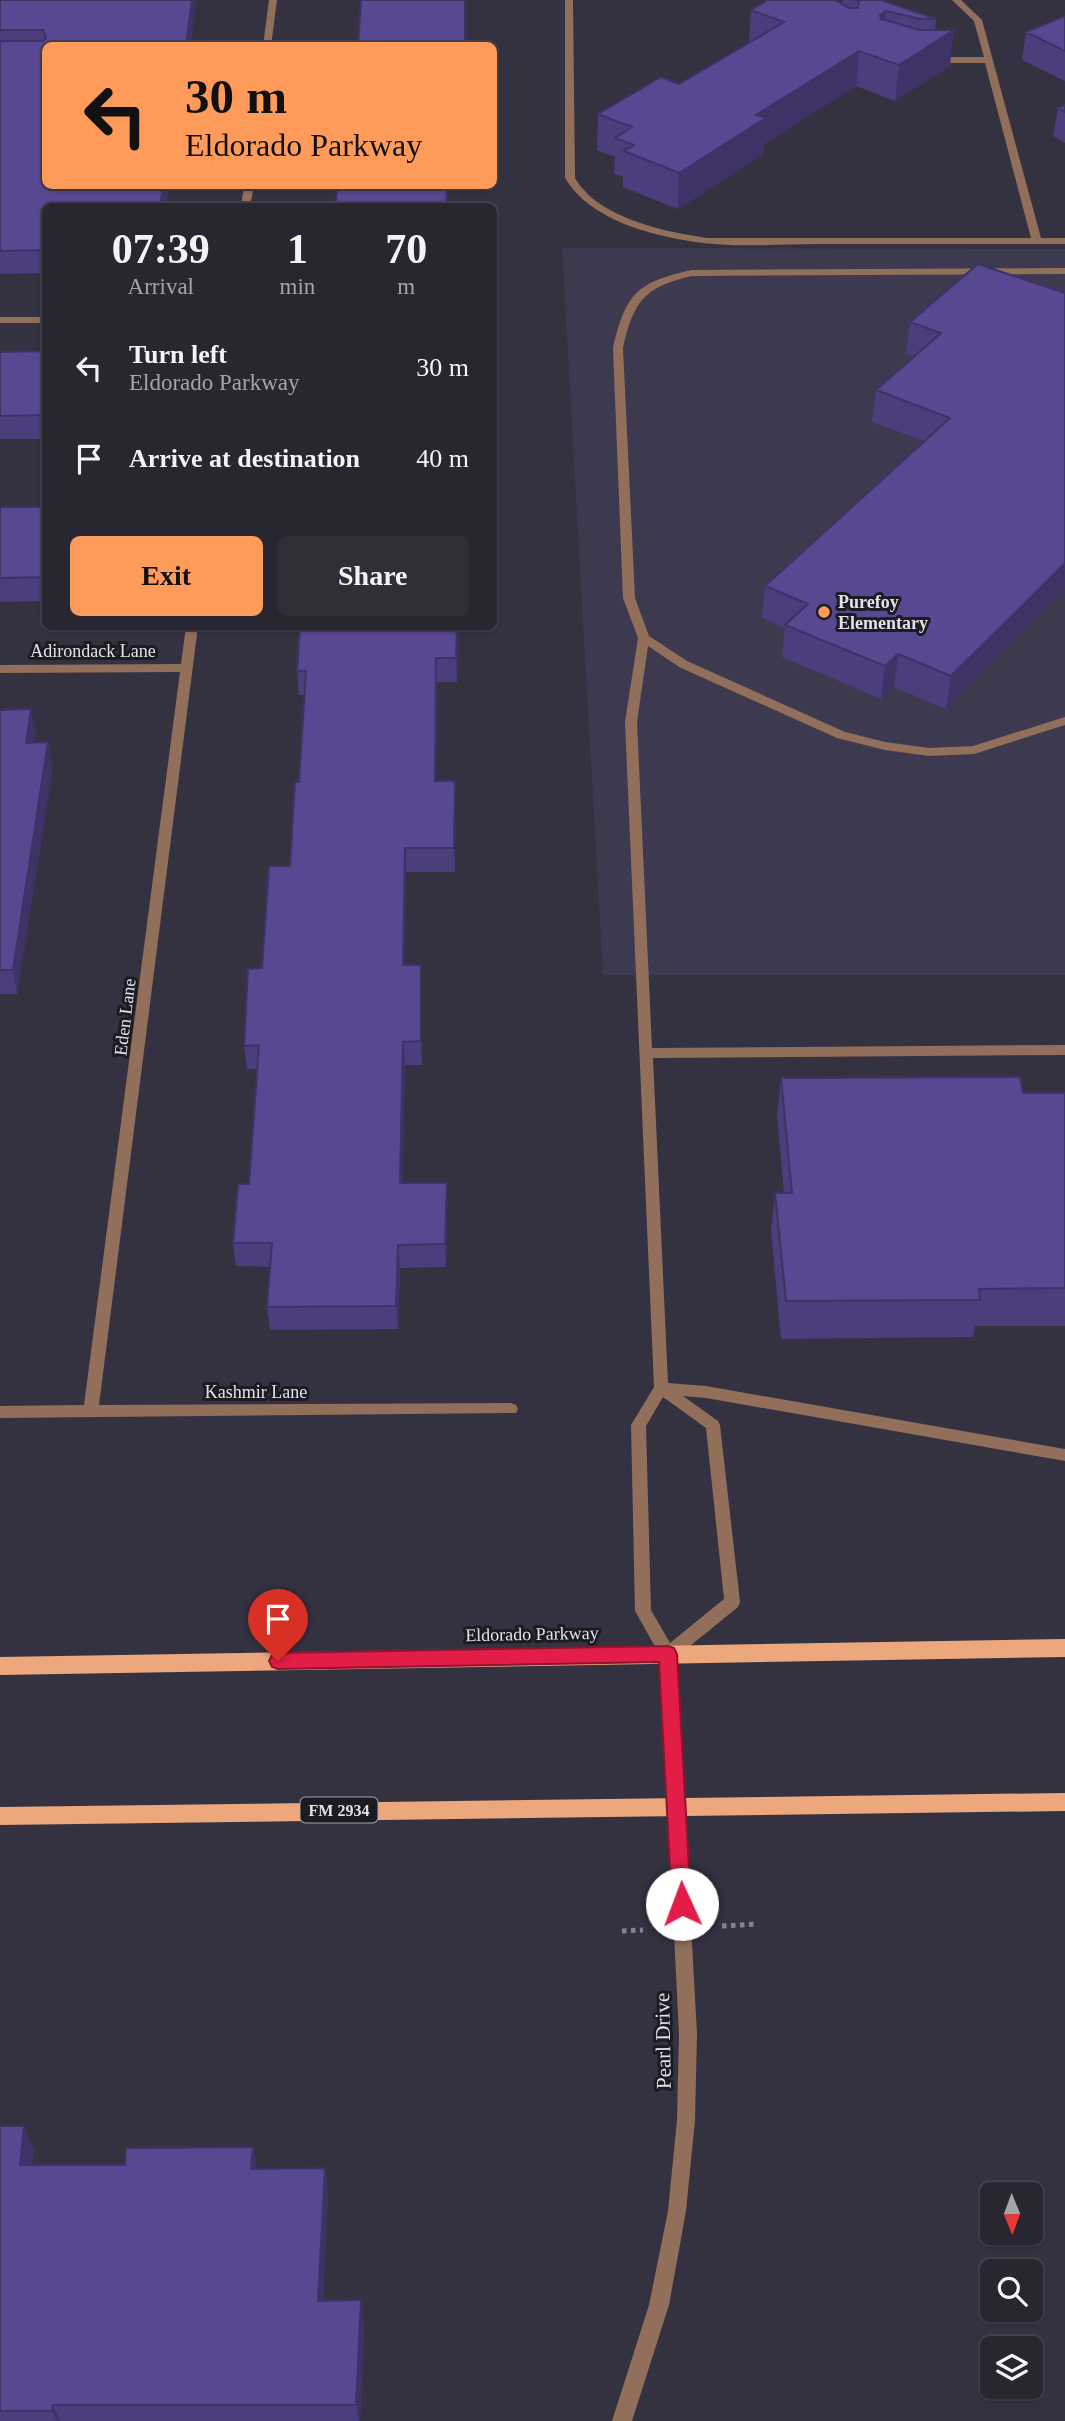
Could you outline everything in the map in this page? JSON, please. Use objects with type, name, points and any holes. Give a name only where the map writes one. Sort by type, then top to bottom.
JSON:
[{"type":"main road","name":"Eldorado Parkway","points":[[0,1666],[1065,1648]]},
{"type":"main road","name":"FM 2934","points":[[0,1816],[1065,1802]]},
{"type":"street","points":[[268,42],[273,0]]},
{"type":"street","points":[[569,0],[570,178],[576,189],[593,203],[652,229],[708,242],[1065,241]]},
{"type":"street","points":[[956,0],[978,20],[1037,241]]},
{"type":"street","points":[[917,60],[989,60]]},
{"type":"street","points":[[661,1388],[713,1425],[732,1602],[668,1654],[643,1611],[638,1425],[661,1388],[631,722],[644,638],[629,597],[618,348],[624,321],[636,296],[662,279],[692,273],[1065,271]]},
{"type":"street","points":[[0,320],[42,320]]},
{"type":"street","name":"Eden Lane","points":[[92,1412],[192,630]]},
{"type":"street","points":[[644,638],[683,664],[841,734],[885,746],[929,752],[974,750],[1065,721]]},
{"type":"street","name":"Adirondack Lane","points":[[0,669],[187,668]]},
{"type":"street","points":[[648,1053],[1065,1050]]},
{"type":"street","points":[[661,1388],[706,1392],[1065,1455]]},
{"type":"street","name":"Kashmir Lane","points":[[0,1412],[512,1409]]},
{"type":"street","name":"Pearl Drive","points":[[622,2421],[659,2305],[677,2211],[686,2120],[688,2034],[668,1654]]},
{"type":"shaded area","name":"Purefoy Elementary","points":[[562,248],[1065,249],[1065,975],[603,975]]},
{"type":"building","points":[[0,0],[192,0],[187,42],[42,42],[42,189],[163,189],[160,203],[42,203],[42,250],[0,251],[0,41],[43,41],[46,38],[43,30],[0,30]]},
{"type":"building","points":[[361,0],[465,0],[465,42],[358,42]]},
{"type":"building","points":[[768,0],[835,0],[849,8],[858,8],[859,2],[855,0],[881,0],[936,19],[921,19],[886,11],[880,15],[881,19],[920,30],[954,30],[899,65],[859,51],[756,115],[766,118],[679,173],[624,151],[634,145],[615,138],[632,127],[598,114],[661,77],[679,84],[784,22],[751,10]]},
{"type":"building","points":[[1065,16],[1065,51],[1026,32]]},
{"type":"building","points":[[337,189],[447,189],[446,203],[336,203]]},
{"type":"building","name":"Purefoy Elementary","points":[[978,264],[1065,293],[1065,563],[951,676],[898,654],[885,666],[785,625],[808,604],[765,586],[950,418],[876,390],[941,333],[910,322]]},
{"type":"building","points":[[42,351],[42,415],[0,416],[0,352]]},
{"type":"building","points":[[0,507],[42,507],[42,577],[0,578]]},
{"type":"building","points":[[300,630],[457,630],[456,658],[436,658],[435,781],[455,781],[454,848],[405,848],[403,965],[421,965],[421,1041],[403,1042],[400,1183],[447,1183],[445,1244],[398,1245],[396,1306],[267,1307],[272,1243],[233,1243],[238,1184],[249,1184],[259,1045],[244,1046],[248,969],[262,968],[269,866],[290,866],[295,782],[299,782],[306,671],[297,671]]},
{"type":"building","points":[[31,709],[26,743],[48,742],[13,970],[0,970],[0,710]]},
{"type":"building","points":[[1020,1077],[1023,1093],[1065,1093],[1065,1288],[979,1289],[980,1300],[786,1301],[775,1193],[792,1193],[781,1078]]},
{"type":"building","points":[[0,2126],[24,2126],[20,2165],[125,2165],[126,2148],[253,2147],[251,2169],[325,2168],[318,2301],[361,2300],[356,2405],[53,2405],[52,2411],[0,2411]]},
{"type":"place","name":"Purefoy Elementary","points":[[824,612]]},
{"type":"route","points":[[278,1661],[668,1654],[682,1904]]}]
